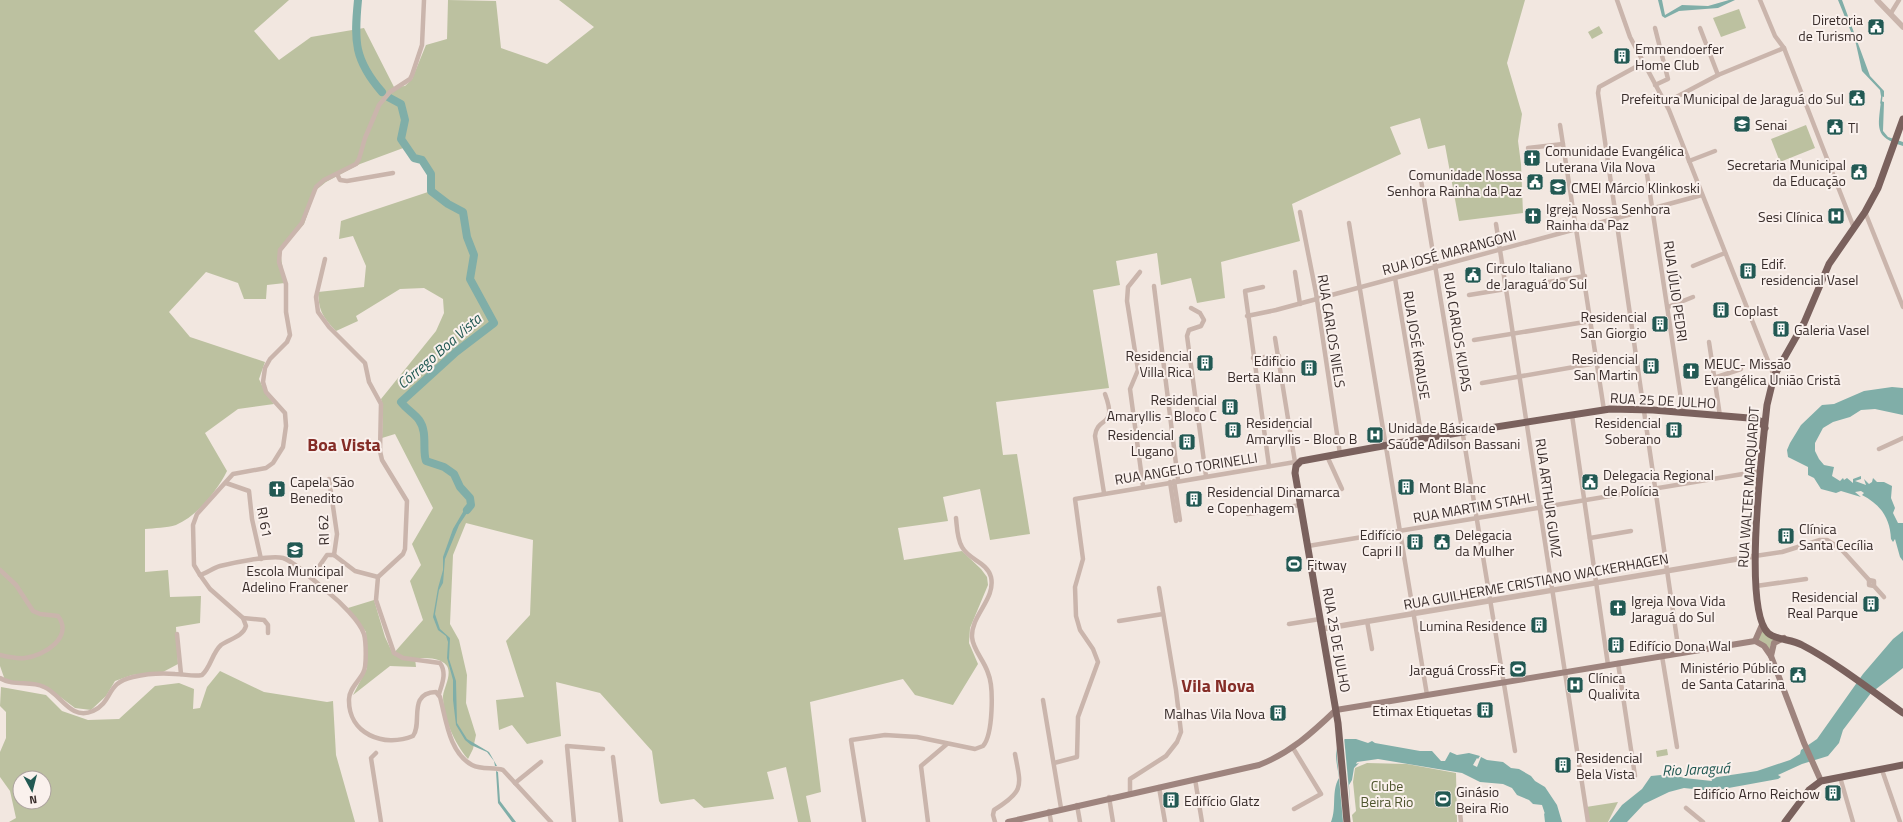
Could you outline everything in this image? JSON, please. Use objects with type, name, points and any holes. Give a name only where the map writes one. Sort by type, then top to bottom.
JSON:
[{"type":"main road","name":"RUA WALTER MARQUARDT","points":[[1762,625],[1756,586],[1755,556],[1766,404],[1774,376],[1804,322],[1829,264],[1865,212],[1878,188],[1903,119]]},
{"type":"main road","points":[[1749,418],[1761,412],[1766,404]]},
{"type":"main road","name":"RUA 25 DE JULHO","points":[[1008,822],[1061,808],[1259,765],[1276,758],[1293,748],[1336,710],[1295,473],[1298,462],[1386,445],[1604,410],[1683,412],[1749,418],[1760,421],[1765,428]]},
{"type":"main road","points":[[1755,641],[1762,625],[1772,636],[1802,644],[1903,713]]},
{"type":"main road","points":[[1771,656],[1774,644],[1784,638]]},
{"type":"main road","points":[[1347,822],[1336,710],[1755,641],[1764,646],[1771,656],[1804,743],[1821,781]]},
{"type":"main road","points":[[1785,822],[1806,794],[1821,781],[1903,765]]},
{"type":"street","points":[[268,633],[268,625],[264,620],[243,618],[210,589],[200,575],[194,565],[194,519],[233,474],[261,469],[270,465],[283,447],[286,426],[284,409],[266,392],[263,382],[265,368],[270,359],[288,342],[290,335],[286,312],[286,284],[279,255],[283,245],[302,223],[316,188],[324,180],[356,164],[379,105],[390,92],[406,82],[412,75],[422,45],[424,0]]},
{"type":"street","points":[[1617,0],[1630,37],[1665,102],[1690,161],[1774,376]]},
{"type":"street","points":[[1760,0],[1775,36],[1784,48],[1854,228]]},
{"type":"street","points":[[1877,0],[1903,26]]},
{"type":"street","points":[[1891,13],[1899,0]]},
{"type":"street","points":[[1655,28],[1668,79],[1655,85]]},
{"type":"street","points":[[1700,28],[1718,74]]},
{"type":"street","points":[[1665,102],[1718,74],[1784,48]]},
{"type":"street","points":[[1643,63],[1599,87],[1598,90],[1679,653]]},
{"type":"street","points":[[1560,125],[1585,276],[1604,410]]},
{"type":"street","points":[[1528,148],[1563,144]]},
{"type":"street","points":[[1690,161],[1716,151]]},
{"type":"street","points":[[336,174],[340,180],[346,181],[393,173]]},
{"type":"street","name":"RUA CARLOS KUPAS","points":[[1420,174],[1516,751]]},
{"type":"street","name":"RUA JÚLIO PEDRI","points":[[1648,174],[1683,412]]},
{"type":"street","name":"RUA JOSÉ MARANGONI","points":[[1247,316],[1360,288],[1702,194]]},
{"type":"street","name":"RUA CARLOS NIELS","points":[[1300,212],[1317,299],[1340,454]]},
{"type":"street","points":[[1865,212],[1903,307]]},
{"type":"street","points":[[1349,223],[1426,695]]},
{"type":"street","name":"RUA ARTHUR GUMZ","points":[[1496,224],[1521,377],[1588,822]]},
{"type":"street","points":[[1693,266],[1725,253]]},
{"type":"street","points":[[325,259],[316,297],[318,312],[329,327],[365,363],[369,382],[382,408],[380,451],[382,460],[407,501],[405,549],[403,554],[378,577],[376,600],[394,653],[403,658],[440,663],[444,669],[444,676],[439,694],[452,741],[459,753],[472,765],[479,768],[501,769],[551,822]]},
{"type":"street","points":[[1140,272],[1128,287],[1127,297],[1138,370],[1130,391],[1143,486]]},
{"type":"street","points":[[1295,272],[1300,304]]},
{"type":"street","points":[[1469,296],[1585,276]]},
{"type":"street","name":"RUA JOSÉ KRAUSE","points":[[1395,278],[1422,439]]},
{"type":"street","points":[[1154,286],[1178,521]]},
{"type":"street","points":[[1263,287],[1245,291],[1247,316],[1269,466]]},
{"type":"street","points":[[1668,307],[1693,296]]},
{"type":"street","points":[[1191,308],[1200,313],[1204,320],[1202,326],[1189,330],[1187,336],[1206,476]]},
{"type":"street","points":[[1474,340],[1591,321]]},
{"type":"street","points":[[1275,338],[1298,462]]},
{"type":"street","points":[[1709,342],[1720,416]]},
{"type":"street","points":[[1253,358],[1279,356]]},
{"type":"street","points":[[1482,383],[1597,363]]},
{"type":"street","points":[[1714,378],[1741,369]]},
{"type":"street","points":[[1104,493],[1095,436],[1097,429],[1109,417],[1110,412],[1105,394]]},
{"type":"street","points":[[1572,415],[1608,665]]},
{"type":"street","points":[[1880,449],[1903,438]]},
{"type":"street","points":[[1327,456],[1342,489]]},
{"type":"street","name":"RUA ANGELO TORINELLI","points":[[1054,763],[1074,760],[1077,757],[1078,717],[1098,662],[1093,649],[1080,630],[1076,616],[1075,587],[1083,559],[1075,499],[1143,486],[1298,462]]},
{"type":"street","name":"RUA MARTIM STAHL","points":[[1308,546],[1761,472]]},
{"type":"street","name":"RI 62","points":[[329,479],[337,534],[334,554],[355,571],[378,577]]},
{"type":"street","name":"RI 61","points":[[226,482],[249,491],[252,519],[261,559]]},
{"type":"street","points":[[1248,514],[1300,505]]},
{"type":"street","points":[[864,822],[851,740],[885,735],[917,737],[967,748],[981,748],[986,744],[989,736],[991,681],[975,646],[972,635],[978,614],[990,592],[991,577],[985,567],[962,548],[956,518]]},
{"type":"street","points":[[1590,538],[1631,531]]},
{"type":"street","points":[[1755,556],[1782,552],[1820,540],[1827,540],[1841,549],[1869,580],[1874,581],[1874,586],[1884,597]]},
{"type":"street","points":[[311,578],[327,555],[334,554]]},
{"type":"street","name":"RUA GUILHERME CRISTIANO WACKERHAGEN","points":[[1322,628],[1755,556]]},
{"type":"street","points":[[200,575],[225,565],[261,559],[284,558],[311,578],[344,607],[364,634],[365,670],[352,690],[349,700],[353,715],[360,730],[375,738],[410,737],[415,732],[417,708],[421,700],[427,694],[436,692],[439,694]]},
{"type":"street","points":[[0,570],[16,585],[32,611],[40,614],[58,616],[62,621],[64,628],[61,636],[54,646],[42,653],[25,658],[0,655]]},
{"type":"street","points":[[1756,586],[1806,579]]},
{"type":"street","points":[[1130,793],[1130,779],[1166,756],[1177,742],[1181,732],[1176,690],[1159,588]]},
{"type":"street","points":[[1119,621],[1163,614]]},
{"type":"street","points":[[0,678],[13,684],[44,687],[68,708],[74,711],[87,712],[101,705],[116,684],[124,679],[162,673],[192,676],[202,675],[210,666],[218,648],[245,629],[243,618]]},
{"type":"street","points":[[1289,624],[1320,619]]},
{"type":"street","points":[[1367,621],[1372,649]]},
{"type":"street","points":[[177,634],[181,674]]},
{"type":"street","points":[[1662,656],[1677,748]]},
{"type":"street","points":[[1618,663],[1635,776]]},
{"type":"street","points":[[1043,700],[1061,808]]},
{"type":"street","points":[[928,822],[921,766],[947,744]]},
{"type":"street","points":[[574,822],[567,746],[603,749]]},
{"type":"street","points":[[1293,748],[1321,794],[1294,809]]},
{"type":"street","points":[[376,753],[371,758],[382,822]]},
{"type":"street","points":[[995,822],[993,815],[994,810],[1018,792],[1020,786],[1015,754]]},
{"type":"street","points":[[613,757],[621,822]]},
{"type":"street","points":[[515,783],[541,762]]},
{"type":"street","points":[[1882,770],[1900,822]]},
{"type":"street","points":[[1840,777],[1853,822]]},
{"type":"street","points":[[1196,778],[1202,822]]},
{"type":"street","points":[[1159,787],[1165,822]]},
{"type":"street","points":[[1110,797],[1113,822]]},
{"type":"street","points":[[1077,805],[1080,822]]},
{"type":"street","points":[[1686,808],[1703,822]]},
{"type":"street","points":[[1049,811],[1051,822]]},
{"type":"street","points":[[1460,813],[1461,822]]},
{"type":"green space","points":[[0,0],[289,0],[254,31],[279,60],[311,37],[364,28],[394,87],[405,86],[412,79],[426,45],[447,39],[448,0],[496,1],[501,48],[547,64],[594,27],[559,0],[1525,0],[1507,63],[1522,114],[1518,141],[1521,164],[1523,213],[1459,221],[1445,145],[1428,149],[1420,118],[1390,127],[1401,154],[1292,204],[1300,241],[1221,262],[1225,298],[1197,303],[1191,278],[1161,285],[1157,253],[1116,261],[1120,285],[1093,290],[1109,388],[996,402],[1003,455],[1017,454],[1030,534],[990,540],[980,489],[943,497],[948,521],[898,528],[904,560],[962,551],[981,569],[987,577],[988,585],[970,628],[969,643],[978,664],[953,705],[915,695],[903,679],[810,702],[821,792],[806,796],[811,822],[798,822],[786,767],[767,772],[774,799],[704,808],[694,799],[661,804],[659,801],[652,751],[600,693],[556,682],[561,736],[527,744],[512,725],[499,730],[496,700],[524,697],[506,641],[530,615],[533,540],[466,523],[453,555],[450,624],[459,640],[467,675],[466,703],[476,735],[473,749],[468,759],[454,738],[447,721],[443,696],[449,673],[447,666],[441,661],[415,658],[416,667],[390,666],[353,695],[367,668],[366,632],[348,608],[374,600],[385,637],[393,654],[423,620],[410,581],[421,565],[412,544],[433,508],[395,434],[382,438],[383,408],[381,399],[436,331],[444,313],[443,299],[424,288],[400,289],[356,316],[358,321],[336,331],[322,314],[319,305],[318,292],[364,287],[366,266],[353,236],[339,239],[341,221],[431,191],[431,174],[422,160],[414,158],[406,147],[360,164],[326,182],[316,190],[304,224],[280,251],[285,283],[267,285],[266,299],[244,299],[238,283],[206,272],[169,312],[190,337],[265,362],[259,379],[266,394],[274,404],[238,409],[205,433],[227,471],[218,487],[199,509],[184,521],[172,526],[145,529],[145,572],[168,570],[170,597],[201,596],[200,623],[176,627],[178,664],[163,672],[132,675],[115,681],[106,696],[91,710],[75,708],[47,687],[6,683],[0,666]]},
{"type":"green space","points":[[1739,9],[1746,28],[1721,37],[1713,18]]},
{"type":"green space","points":[[1599,26],[1603,33],[1592,39],[1588,32]]},
{"type":"green space","points":[[1806,125],[1815,148],[1780,162],[1771,139]]},
{"type":"green space","points":[[1762,629],[1765,634],[1777,639],[1771,644],[1769,651],[1757,640]]},
{"type":"green space","points":[[220,671],[264,692],[327,702],[333,701],[336,755],[355,822],[9,822],[16,818],[14,810],[52,810],[52,770],[12,770],[12,800],[10,791],[0,777],[0,752],[6,738],[6,712],[0,706],[1,687],[46,695],[62,711],[88,720],[119,719],[155,686],[179,683],[194,689],[193,709],[200,708],[207,687]]},
{"type":"green space","points":[[1667,749],[1668,755],[1657,757],[1656,751]]},
{"type":"green space","name":"Clube Beira Rio","points":[[1367,763],[1407,764],[1456,773],[1457,822],[1353,822],[1352,815],[1356,811],[1353,782],[1355,768]]},
{"type":"green space","points":[[1618,802],[1608,822],[1588,822],[1586,807]]},
{"type":"water","points":[[1658,0],[1662,0],[1665,15],[1682,5],[1708,6],[1729,0],[1735,0],[1718,8],[1679,11],[1665,18],[1662,16]]},
{"type":"water","points":[[1838,0],[1842,0],[1870,76],[1884,91],[1884,97],[1881,96],[1880,90],[1862,71],[1856,44]]},
{"type":"water","points":[[1881,101],[1884,102],[1883,131],[1888,137],[1903,142],[1903,146],[1887,139],[1880,130],[1879,118]]},
{"type":"water","points":[[1892,387],[1903,388],[1903,415],[1875,409],[1861,410],[1850,417],[1833,422],[1823,428],[1815,443],[1815,451],[1824,465],[1834,467],[1832,476],[1840,481],[1843,478],[1844,480],[1847,478],[1853,483],[1853,479],[1861,476],[1861,479],[1855,481],[1866,485],[1864,479],[1869,484],[1872,482],[1873,478],[1877,482],[1884,482],[1892,486],[1891,498],[1895,508],[1893,513],[1898,523],[1903,523],[1903,561],[1900,557],[1895,539],[1893,542],[1891,539],[1889,525],[1886,518],[1874,503],[1862,495],[1864,493],[1861,491],[1855,492],[1861,497],[1841,491],[1836,493],[1821,489],[1814,478],[1808,475],[1808,467],[1788,457],[1787,450],[1801,425],[1822,405],[1834,404],[1864,391]]},
{"type":"water","points":[[470,500],[471,507],[459,525],[445,559],[443,583],[439,590],[435,614],[440,629],[450,638],[449,659],[456,681],[457,723],[467,739],[489,752],[497,766],[495,766],[494,761],[487,752],[471,745],[465,740],[456,725],[453,700],[453,680],[447,658],[448,642],[446,636],[438,630],[433,617],[443,570],[443,557],[453,529]]},
{"type":"water","points":[[1903,631],[1903,668],[1871,693],[1843,730],[1839,743],[1828,756],[1802,764],[1778,775],[1781,777],[1778,779],[1712,791],[1684,788],[1669,792],[1644,804],[1627,822],[1609,822],[1622,805],[1642,789],[1651,776],[1671,774],[1684,778],[1712,781],[1711,778],[1757,771],[1790,760],[1800,754],[1801,750],[1817,739],[1863,674],[1893,639]]},
{"type":"water","points":[[1345,739],[1356,739],[1368,743],[1372,741],[1375,743],[1420,751],[1432,751],[1441,761],[1445,761],[1450,752],[1457,755],[1469,753],[1480,756],[1473,765],[1477,767],[1481,757],[1487,760],[1503,762],[1511,768],[1519,769],[1531,776],[1535,781],[1545,787],[1557,805],[1562,822],[1545,822],[1544,813],[1545,814],[1542,805],[1533,804],[1529,800],[1517,795],[1512,788],[1503,784],[1480,782],[1462,773],[1378,759],[1357,762],[1356,764],[1359,763],[1354,768],[1352,780],[1349,785],[1351,822],[1331,822],[1334,811],[1335,788],[1339,778],[1336,751],[1340,742]]},
{"type":"water","points":[[496,771],[498,772],[500,801],[516,822],[512,822],[498,803]]},
{"type":"pier","points":[[1344,737],[1352,822],[1343,822],[1336,745],[1338,740]]},
{"type":"waterway","name":"Córrego Boa Vista","points":[[358,0],[356,27],[358,49],[366,70],[382,92]]},
{"type":"waterway","points":[[1881,103],[1882,95]]},
{"type":"waterway","name":"Córrego Boa Vista","points":[[388,97],[401,104],[405,120],[401,139],[414,158],[422,160],[431,174],[431,191],[448,204],[463,212],[467,237],[474,255],[470,279],[494,323],[456,352],[401,402],[422,425],[426,461],[444,467],[454,474],[460,487],[470,498],[471,505],[467,510]]},
{"type":"place","name":"Diretoria de Turismo","points":[[1876,27]]},
{"type":"place","name":"Emmendoerfer Home Club","points":[[1622,56]]},
{"type":"place","name":"Prefeitura Municipal de Jaraguá do Sul","points":[[1857,98]]},
{"type":"place","name":"Senai","points":[[1742,124]]},
{"type":"place","name":"TI","points":[[1835,127]]},
{"type":"place","name":"Comunidade Evangélica Luterana Vila Nova","points":[[1532,158]]},
{"type":"place","name":"Secretaria Municipal da Educação","points":[[1859,172]]},
{"type":"place","name":"Comunidade Nossa Senhora Rainha da Paz","points":[[1535,182]]},
{"type":"place","name":"CMEI Márcio Klinkoski","points":[[1558,187]]},
{"type":"place","name":"Igreja Nossa Senhora Rainha da Paz","points":[[1533,216]]},
{"type":"place","name":"Sesi Clínica","points":[[1836,216]]},
{"type":"place","name":"Edif. residencial Vasel","points":[[1748,271]]},
{"type":"place","name":"Circulo Italiano de Jaraguá do Sul","points":[[1473,275]]},
{"type":"place","name":"Coplast","points":[[1721,310]]},
{"type":"place","name":"Residencial San Giorgio","points":[[1660,324]]},
{"type":"place","name":"Galeria Vasel","points":[[1781,329]]},
{"type":"place","name":"Residencial Villa Rica","points":[[1205,363]]},
{"type":"place","name":"Residencial San Martin","points":[[1651,366]]},
{"type":"place","name":"Edificio Berta Klann","points":[[1309,368]]},
{"type":"place","name":"MEUC- Missão Evangélica União Cristã","points":[[1691,371]]},
{"type":"place","name":"Residencial Amaryllis - Bloco C","points":[[1230,407]]},
{"type":"place","name":"Residencial Amaryllis - Bloco B","points":[[1233,430]]},
{"type":"place","name":"Residencial Soberano","points":[[1674,430]]},
{"type":"place","name":"Unidade Básica de Saúde Adilson Bassani","points":[[1375,435]]},
{"type":"place","name":"Residencial Lugano","points":[[1187,442]]},
{"type":"place","name":"Delegacia Regional de Polícia","points":[[1590,482]]},
{"type":"place","name":"Mont Blanc","points":[[1406,487]]},
{"type":"place","name":"Capela São Benedito","points":[[277,489]]},
{"type":"place","name":"Residencial Dinamarca e Copenhagem","points":[[1194,499]]},
{"type":"place","name":"Clínica Santa Cecília","points":[[1786,536]]},
{"type":"place","name":"Edifício Capri II","points":[[1415,542]]},
{"type":"place","name":"Delegacia da Mulher","points":[[1442,542]]},
{"type":"place","name":"Escola Municipal Adelino Francener","points":[[295,550]]},
{"type":"place","name":"Fitway","points":[[1294,564]]},
{"type":"place","name":"Residencial Real Parque","points":[[1871,604]]},
{"type":"place","name":"Igreja Nova Vida Jaraguá do Sul","points":[[1618,608]]},
{"type":"place","name":"Lumina Residence","points":[[1539,625]]},
{"type":"place","name":"Edifício Dona Wal","points":[[1616,645]]},
{"type":"place","name":"Jaraguá CrossFit","points":[[1518,669]]},
{"type":"place","name":"Ministério Público de Santa Catarina","points":[[1798,675]]},
{"type":"place","name":"Clínica Qualivita","points":[[1575,685]]},
{"type":"place","name":"Etimax Etiquetas","points":[[1485,710]]},
{"type":"place","name":"Malhas Vila Nova","points":[[1278,713]]},
{"type":"place","name":"Residencial Bela Vista","points":[[1563,765]]},
{"type":"place","name":"Edifício Arno Reichow","points":[[1833,793]]},
{"type":"place","name":"Ginásio Beira Rio","points":[[1443,799]]},
{"type":"place","name":"Edifício Glatz","points":[[1171,800]]},
{"type":"district","name":"Boa Vista","points":[[344,444]]},
{"type":"district","name":"Vila Nova","points":[[1218,685]]},
{"type":"water label","name":"Rio Jaraguá","points":[[1696,769]]}]
